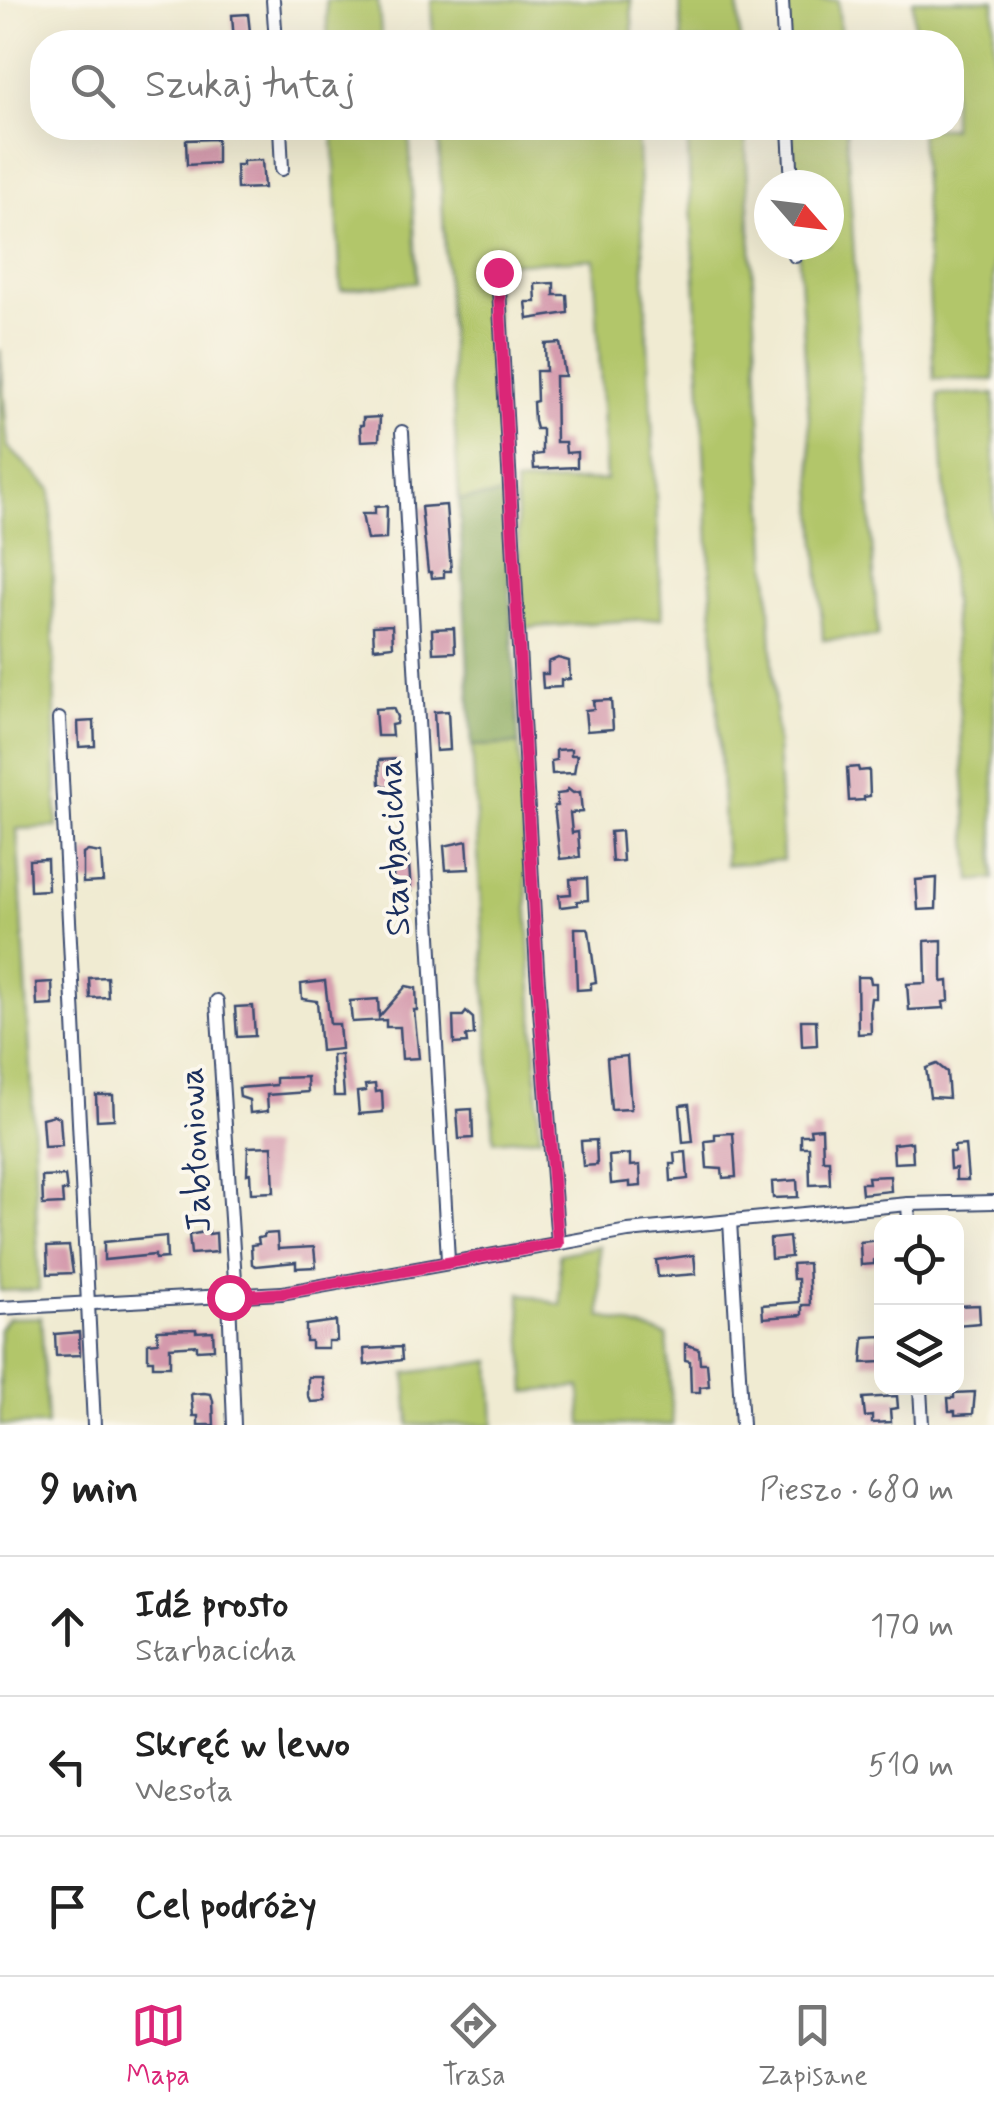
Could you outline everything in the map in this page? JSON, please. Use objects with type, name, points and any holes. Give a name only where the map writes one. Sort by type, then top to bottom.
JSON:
[{"type":"street","points":[[273,0],[275,30]]},
{"type":"street","points":[[782,0],[783,30]]},
{"type":"street","points":[[281,140],[282,168]]},
{"type":"street","points":[[789,140],[791,170]]},
{"type":"street","points":[[498,272],[536,951],[558,1243]]},
{"type":"street","name":"Starbacicha","points":[[402,432],[448,1260]]},
{"type":"street","points":[[59,719],[94,1425]]},
{"type":"street","name":"Jabłoniowa","points":[[217,1000],[233,1297],[234,1425]]},
{"type":"street","points":[[0,1308],[282,1293],[448,1260],[628,1231],[908,1204],[994,1202]]},
{"type":"street","points":[[908,1204],[909,1215]]},
{"type":"street","points":[[730,1221],[742,1425]]},
{"type":"street","points":[[920,1395],[922,1425]]},
{"type":"green space","points":[[326,0],[378,0],[381,30],[327,30]]},
{"type":"green space","points":[[431,0],[631,0],[632,30],[432,30]]},
{"type":"green space","points":[[680,0],[738,0],[739,30],[681,30]]},
{"type":"green space","points":[[783,0],[838,0],[840,30],[785,30]]},
{"type":"green space","points":[[913,0],[994,0],[994,380],[934,379],[921,140],[964,140],[964,30],[914,30]]},
{"type":"green space","points":[[334,140],[409,140],[417,282],[341,290]]},
{"type":"green space","points":[[439,140],[638,140],[662,618],[523,628],[515,484],[606,480],[594,259],[493,264],[504,495],[459,500]]},
{"type":"green space","points":[[688,140],[746,140],[783,860],[726,865]]},
{"type":"green space","points":[[792,140],[847,140],[878,637],[823,640],[799,260],[844,260],[844,170],[794,170]]},
{"type":"green space","points":[[0,349],[8,447],[51,489],[57,827],[17,829],[39,1290],[0,1291]]},
{"type":"green space","points":[[938,394],[994,394],[994,879],[971,881]]},
{"type":"green space","points":[[504,495],[519,744],[472,746],[459,500]]},
{"type":"green space","points":[[519,744],[540,1137],[494,1141],[472,746]]},
{"type":"green space","points":[[599,1246],[601,1316],[667,1336],[673,1425],[582,1425],[580,1387],[526,1392],[520,1293],[561,1305],[559,1254]]},
{"type":"green space","points":[[41,1317],[47,1425],[0,1425],[0,1329],[8,1318]]},
{"type":"green space","points":[[491,1361],[494,1425],[409,1425],[406,1373]]},
{"type":"building","points":[[248,14],[250,30],[233,30],[232,15]]},
{"type":"building","points":[[186,140],[217,140],[217,163],[187,165]]},
{"type":"building","points":[[262,160],[264,188],[237,189],[236,165]]},
{"type":"building","points":[[554,283],[554,295],[567,295],[568,313],[528,319],[526,302],[536,302],[535,284]]},
{"type":"building","points":[[560,343],[565,376],[555,376],[556,442],[565,442],[566,453],[577,452],[577,467],[534,469],[533,455],[542,454],[542,429],[536,429],[534,421],[536,371],[546,371],[545,344]]},
{"type":"building","points":[[380,417],[379,440],[361,441],[363,418]]},
{"type":"building","points":[[446,505],[451,571],[444,571],[444,577],[432,578],[428,572],[421,507]]},
{"type":"building","points":[[387,506],[386,539],[367,540],[362,514],[375,514],[375,507]]},
{"type":"building","points":[[392,625],[393,646],[374,648],[373,626]]},
{"type":"building","points":[[454,628],[455,652],[433,653],[432,629]]},
{"type":"building","points":[[558,658],[569,661],[570,679],[561,680],[561,687],[543,688],[542,674],[548,674],[548,662]]},
{"type":"building","points":[[611,700],[613,729],[587,731],[585,710],[594,709],[593,701]]},
{"type":"building","points":[[393,708],[397,717],[396,724],[391,725],[392,736],[377,736],[375,709]]},
{"type":"building","points":[[448,711],[450,750],[436,751],[434,712]]},
{"type":"building","points":[[94,721],[95,746],[79,747],[78,722]]},
{"type":"building","points":[[571,749],[571,755],[577,755],[574,773],[552,774],[551,761],[556,760],[556,750]]},
{"type":"building","points":[[398,759],[397,783],[390,788],[380,784],[379,760]]},
{"type":"building","points":[[858,767],[859,771],[869,770],[870,796],[849,801],[847,768]]},
{"type":"building","points":[[568,789],[580,792],[582,812],[570,813],[572,833],[578,832],[580,857],[560,859],[554,806],[557,794]]},
{"type":"building","points":[[621,831],[623,861],[612,862],[610,832]]},
{"type":"building","points":[[467,841],[469,869],[446,870],[444,846]]},
{"type":"building","points":[[408,852],[411,891],[394,892],[392,853]]},
{"type":"building","points":[[101,853],[103,882],[83,883],[83,854]]},
{"type":"building","points":[[47,859],[48,890],[30,891],[29,860]]},
{"type":"building","points":[[587,878],[588,900],[560,907],[559,895],[571,894],[570,879]]},
{"type":"building","points":[[937,878],[936,909],[918,910],[916,880]]},
{"type":"building","points":[[575,928],[589,931],[596,982],[591,983],[591,989],[577,990]]},
{"type":"building","points":[[942,940],[942,982],[948,981],[949,1001],[943,1002],[944,1008],[909,1010],[907,984],[926,983],[925,941]]},
{"type":"building","points":[[107,977],[108,997],[90,998],[89,978]]},
{"type":"building","points":[[857,977],[870,977],[871,983],[876,983],[876,998],[871,998],[870,1006],[871,1033],[858,1034]]},
{"type":"building","points":[[325,981],[330,1024],[339,1024],[341,1049],[321,1051],[317,1001],[302,999],[301,984]]},
{"type":"building","points":[[52,982],[53,1005],[37,1006],[36,983]]},
{"type":"building","points":[[406,986],[416,988],[419,1058],[402,1059],[400,1027],[386,1027],[386,1020],[352,1022],[350,1001],[378,999],[379,1017]]},
{"type":"building","points":[[253,1006],[255,1036],[237,1037],[235,1007]]},
{"type":"building","points":[[466,1012],[473,1018],[474,1035],[466,1036],[467,1043],[454,1044],[453,1016]]},
{"type":"building","points":[[801,1020],[816,1020],[817,1045],[802,1046]]},
{"type":"building","points":[[332,1055],[341,1055],[344,1096],[334,1096]]},
{"type":"building","points":[[627,1056],[631,1109],[611,1110],[607,1058]]},
{"type":"building","points":[[937,1064],[947,1072],[949,1098],[930,1097],[926,1068]]},
{"type":"building","points":[[307,1077],[308,1092],[267,1095],[268,1111],[250,1113],[249,1100],[240,1097],[239,1088],[276,1085],[276,1078]]},
{"type":"building","points":[[375,1084],[376,1092],[382,1091],[383,1112],[359,1114],[357,1092],[366,1091],[365,1085]]},
{"type":"building","points":[[96,1095],[113,1095],[114,1119],[97,1120]]},
{"type":"building","points":[[689,1104],[693,1142],[683,1143],[680,1105]]},
{"type":"building","points":[[472,1109],[473,1138],[459,1139],[457,1110]]},
{"type":"building","points":[[42,1118],[60,1118],[62,1146],[44,1147]]},
{"type":"building","points":[[822,1128],[823,1160],[829,1160],[830,1184],[810,1185],[809,1147],[801,1147],[801,1135],[811,1135],[810,1129]]},
{"type":"building","points":[[733,1133],[736,1177],[723,1178],[722,1169],[707,1168],[705,1141],[715,1140],[715,1134]]},
{"type":"building","points":[[596,1140],[597,1165],[583,1166],[581,1141]]},
{"type":"building","points":[[912,1142],[913,1162],[894,1163],[893,1144]]},
{"type":"building","points":[[965,1145],[968,1180],[956,1180],[956,1168],[950,1169],[949,1152],[955,1152],[954,1146]]},
{"type":"building","points":[[272,1146],[274,1192],[251,1193],[248,1147]]},
{"type":"building","points":[[686,1152],[688,1179],[671,1181],[674,1153]]},
{"type":"building","points":[[630,1154],[630,1166],[640,1165],[641,1186],[630,1187],[630,1182],[611,1184],[609,1156]]},
{"type":"building","points":[[65,1176],[67,1191],[62,1191],[63,1204],[43,1205],[42,1177]]},
{"type":"building","points":[[890,1176],[891,1191],[862,1194],[861,1183],[869,1183],[868,1177]]},
{"type":"building","points":[[797,1180],[798,1197],[773,1198],[772,1182]]},
{"type":"building","points":[[216,1233],[217,1252],[191,1254],[189,1235]]},
{"type":"building","points":[[277,1233],[278,1249],[314,1247],[316,1267],[296,1268],[296,1262],[252,1264],[251,1245],[259,1244],[258,1238],[264,1234]]},
{"type":"building","points":[[166,1236],[167,1258],[155,1259],[155,1255],[104,1260],[104,1242]]},
{"type":"building","points":[[789,1237],[791,1257],[771,1259],[770,1239]]},
{"type":"building","points":[[874,1241],[874,1264],[861,1265],[860,1242]]},
{"type":"building","points":[[69,1246],[73,1273],[48,1274],[47,1247]]},
{"type":"building","points":[[694,1255],[696,1274],[658,1277],[656,1260]]},
{"type":"building","points":[[808,1263],[810,1305],[802,1305],[802,1315],[763,1318],[762,1305],[799,1302],[798,1279],[793,1279],[792,1264]]},
{"type":"building","points":[[979,1305],[980,1323],[964,1324],[964,1306]]},
{"type":"building","points":[[336,1321],[337,1341],[328,1341],[328,1348],[311,1348],[311,1341],[306,1341],[306,1325]]},
{"type":"building","points":[[157,1330],[213,1331],[214,1349],[197,1350],[197,1345],[170,1347],[170,1366],[153,1366],[153,1360],[148,1360],[148,1343],[158,1342]]},
{"type":"building","points":[[79,1332],[80,1355],[56,1356],[55,1334]]},
{"type":"building","points":[[874,1336],[874,1362],[862,1363],[864,1337]]},
{"type":"building","points":[[685,1344],[699,1349],[700,1363],[707,1363],[709,1386],[700,1387],[700,1392],[691,1392]]},
{"type":"building","points":[[401,1347],[402,1360],[365,1365],[364,1349]]},
{"type":"building","points":[[308,1377],[323,1377],[326,1401],[311,1402]]},
{"type":"building","points":[[975,1392],[973,1414],[955,1415],[955,1411],[949,1411],[948,1398]]},
{"type":"building","points":[[191,1394],[211,1394],[214,1425],[198,1425],[198,1416],[193,1416]]},
{"type":"building","points":[[897,1396],[898,1408],[890,1409],[891,1422],[872,1423],[872,1416],[865,1417],[863,1398]]},
{"type":"route","points":[[229,1297],[282,1293],[558,1243],[537,970],[498,272]]}]
